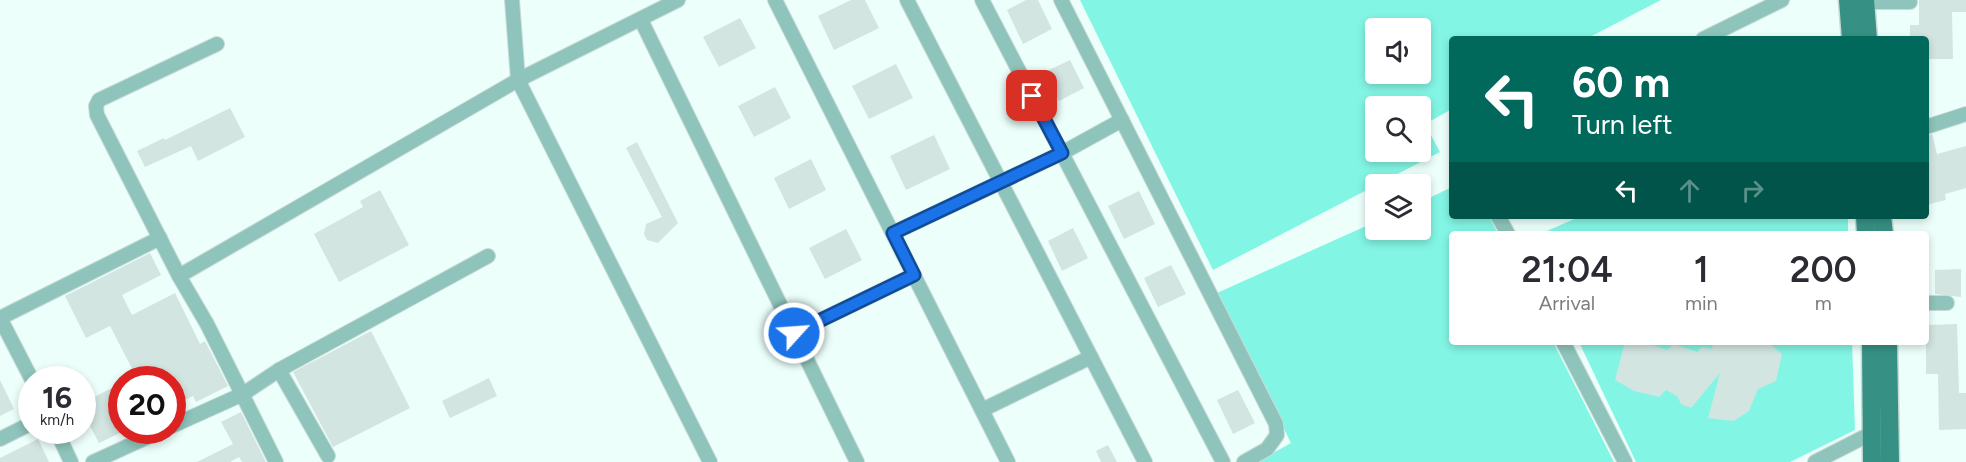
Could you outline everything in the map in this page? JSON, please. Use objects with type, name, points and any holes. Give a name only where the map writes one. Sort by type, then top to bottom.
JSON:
[{"type":"main road","points":[[1852,36],[1860,1]]},
{"type":"main road","points":[[1860,1],[1867,36]]},
{"type":"main road","points":[[1871,345],[1872,462]]},
{"type":"main road","points":[[1888,345],[1890,462]]},
{"type":"street","points":[[512,0],[518,80],[710,462]]},
{"type":"street","points":[[179,276],[518,80],[678,0]]},
{"type":"street","points":[[775,0],[1008,462]]},
{"type":"street","points":[[907,0],[1145,462]]},
{"type":"street","points":[[982,0],[1223,462]]},
{"type":"street","points":[[1061,0],[1276,424],[1277,435],[1267,449],[1244,462]]},
{"type":"street","points":[[1709,36],[1782,0]]},
{"type":"street","points":[[1860,1],[1910,2]]},
{"type":"street","points":[[641,20],[857,462]]},
{"type":"street","points":[[217,44],[99,100],[96,105],[97,115],[179,276],[207,324],[276,462]]},
{"type":"street","points":[[1929,126],[1966,114]]},
{"type":"street","points":[[893,233],[1062,153],[1122,120]]},
{"type":"street","points":[[25,366],[0,318],[160,238]]},
{"type":"street","points":[[186,420],[243,394],[279,370],[488,256]]},
{"type":"street","points":[[794,333],[914,275]]},
{"type":"street","points":[[1929,303],[1947,303]]},
{"type":"street","points":[[1565,345],[1625,462]]},
{"type":"street","points":[[982,410],[1091,357]]},
{"type":"street","points":[[279,370],[327,456]]},
{"type":"street","points":[[0,439],[18,430]]},
{"type":"street","points":[[1815,462],[1872,433]]},
{"type":"street","points":[[63,444],[71,462]]},
{"type":"street","points":[[93,462],[132,444]]},
{"type":"green space","points":[[1080,0],[1661,0],[1592,36],[1449,36],[1449,111],[1431,121],[1431,96],[1365,96],[1365,162],[1421,162],[1398,174],[1365,174],[1365,191],[1213,270]]},
{"type":"green space","points":[[1431,135],[1440,152],[1431,157]]},
{"type":"green space","points":[[1449,188],[1449,219],[1490,219],[1496,231],[1449,231],[1449,345],[1555,345],[1614,462],[1257,462],[1291,443],[1217,293],[1365,226],[1365,240],[1431,240],[1431,197]]},
{"type":"green space","points":[[1574,219],[1848,219],[1848,231],[1547,231]]},
{"type":"green space","points":[[1580,345],[1852,345],[1855,430],[1790,462],[1636,462]]},
{"type":"building","points":[[851,0],[865,0],[879,28],[834,50],[818,16]]},
{"type":"building","points":[[1026,0],[1038,0],[1052,29],[1023,44],[1007,10]]},
{"type":"building","points":[[1919,0],[1966,0],[1966,12],[1952,12],[1953,59],[1929,59],[1929,36],[1910,36],[1910,25],[1919,25]]},
{"type":"building","points":[[740,18],[756,48],[719,67],[703,37]]},
{"type":"building","points":[[1070,60],[1084,88],[1059,101],[1045,72]]},
{"type":"building","points":[[896,64],[913,98],[869,119],[852,86]]},
{"type":"building","points":[[775,87],[791,118],[754,137],[738,106]]},
{"type":"building","points":[[230,108],[245,137],[198,161],[191,146],[145,167],[137,151]]},
{"type":"building","points":[[1932,134],[1937,154],[1966,146],[1966,188],[1945,194],[1946,200],[1929,204],[1929,135]]},
{"type":"building","points":[[934,135],[950,169],[906,190],[890,156]]},
{"type":"building","points":[[637,142],[678,223],[658,243],[647,240],[644,234],[646,224],[662,217],[626,148]]},
{"type":"building","points":[[811,159],[826,190],[789,209],[774,178]]},
{"type":"building","points":[[380,190],[409,245],[339,282],[314,234],[363,207],[360,201]]},
{"type":"building","points":[[1139,191],[1155,224],[1124,239],[1108,206]]},
{"type":"building","points":[[1073,228],[1088,258],[1062,271],[1048,241]]},
{"type":"building","points":[[846,229],[862,260],[825,279],[809,248]]},
{"type":"building","points":[[150,253],[161,275],[122,295],[132,315],[175,293],[200,344],[205,341],[228,386],[196,402],[193,396],[186,399],[186,366],[131,366],[110,326],[86,338],[65,296]]},
{"type":"building","points":[[1171,265],[1186,294],[1158,307],[1144,278]]},
{"type":"building","points":[[1961,269],[1961,297],[1935,294],[1935,270]]},
{"type":"building","points":[[1957,324],[1959,393],[1966,393],[1966,429],[1939,430],[1938,374],[1926,374],[1929,325]]},
{"type":"building","points":[[371,331],[410,408],[333,447],[293,372]]},
{"type":"building","points":[[1624,345],[1653,345],[1667,350],[1673,345],[1677,345],[1697,352],[1702,347],[1711,349],[1713,345],[1772,345],[1782,354],[1776,381],[1758,389],[1749,411],[1734,421],[1708,418],[1720,373],[1691,408],[1681,404],[1677,396],[1666,390],[1659,397],[1634,391],[1615,380]]},
{"type":"building","points":[[489,378],[497,396],[450,418],[442,401]]},
{"type":"building","points":[[0,380],[14,409],[0,416]]},
{"type":"building","points":[[108,390],[108,439],[99,443],[96,437],[96,396]]},
{"type":"building","points":[[1238,390],[1255,423],[1233,434],[1217,400]]},
{"type":"building","points":[[241,412],[266,462],[242,462],[239,457],[230,462],[197,462],[233,444],[221,422]]},
{"type":"building","points":[[28,444],[40,444],[49,462],[0,462],[0,458]]},
{"type":"building","points":[[1108,445],[1117,462],[1101,462],[1096,451]]},
{"type":"route","points":[[794,333],[914,275],[893,233],[1062,153],[1032,96]]}]
